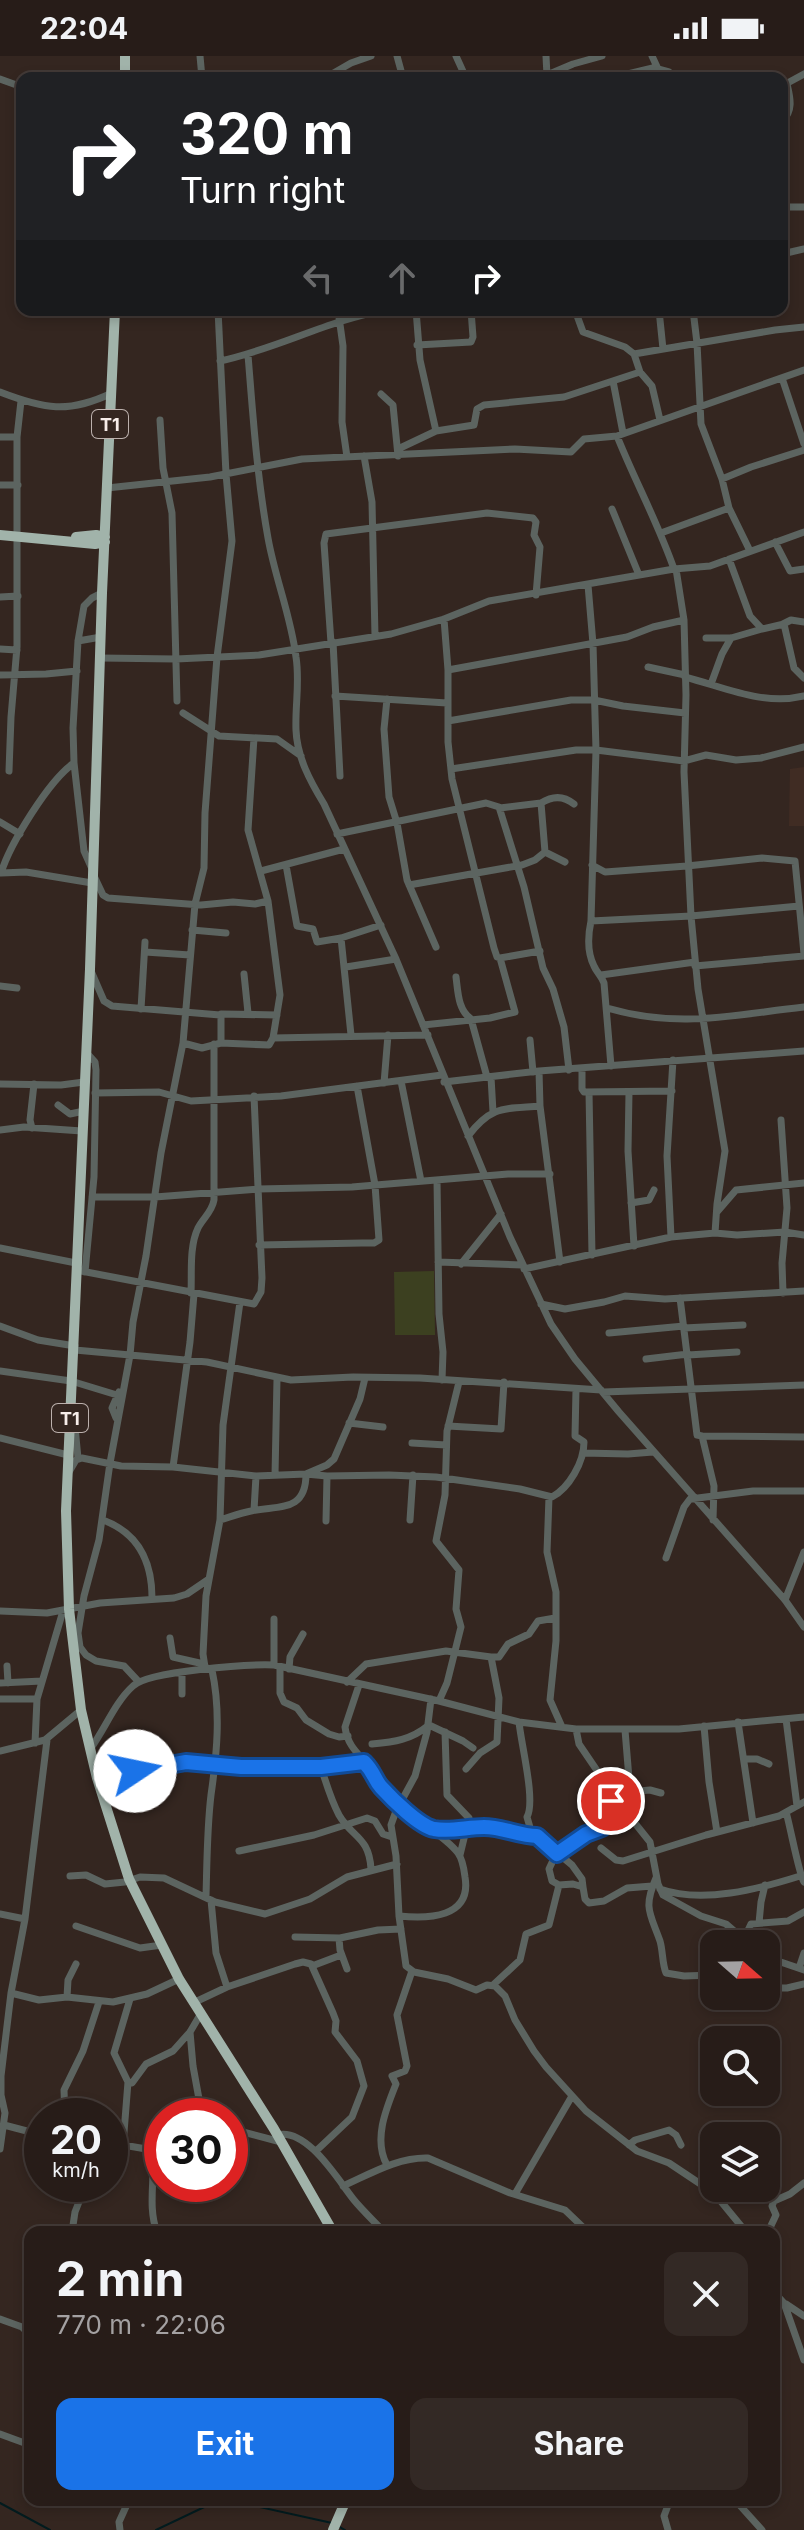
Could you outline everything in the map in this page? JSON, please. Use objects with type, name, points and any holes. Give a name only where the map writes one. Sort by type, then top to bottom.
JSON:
[{"type":"highway","name":"T1","points":[[115,316],[79,1268],[70,1398],[73,1456],[68,1474],[66,1610],[81,1710],[97,1778],[129,1879],[179,1979],[279,2138],[330,2226]]},
{"type":"highway","points":[[82,539],[95,529],[106,507]]},
{"type":"highway","points":[[0,535],[82,539],[96,535],[105,540]]},
{"type":"highway","points":[[82,539],[98,558],[103,572]]},
{"type":"highway","points":[[333,2530],[343,2506]]},
{"type":"street","points":[[334,72],[351,60],[371,56]]},
{"type":"street","points":[[556,72],[602,56]]},
{"type":"street","points":[[652,56],[657,67]]},
{"type":"street","points":[[636,72],[657,67],[669,72]]},
{"type":"street","points":[[138,1681],[124,1666],[96,1661],[83,1652],[78,1633],[103,1520],[123,1381],[183,1043],[195,904],[204,868],[217,657],[232,541],[218,316]]},
{"type":"street","points":[[338,316],[343,346],[342,422],[347,457]]},
{"type":"street","points":[[220,361],[248,355],[318,328],[362,316]]},
{"type":"street","points":[[416,316],[417,345],[436,431]]},
{"type":"street","points":[[417,345],[471,342],[471,316]]},
{"type":"street","points":[[577,316],[583,332],[625,347],[634,354],[640,372],[652,386],[660,420]]},
{"type":"street","points":[[660,316],[663,349]]},
{"type":"street","points":[[694,316],[701,424],[722,479],[729,508],[750,551]]},
{"type":"street","points":[[634,354],[804,327]]},
{"type":"street","points":[[248,355],[257,468],[271,554],[295,649],[299,692],[296,730],[311,783],[381,925],[523,1267],[557,1334],[653,1452],[785,1600],[804,1627]]},
{"type":"street","points":[[107,488],[226,474],[302,459],[398,452],[515,449],[571,452],[584,439],[620,434],[804,370]]},
{"type":"street","points":[[398,452],[436,431],[474,425],[477,409],[484,405],[564,397],[640,372]]},
{"type":"street","points":[[722,479],[804,447],[782,378]]},
{"type":"street","points":[[613,381],[627,462],[675,569],[684,620],[687,866],[695,964],[725,1151],[715,1233]]},
{"type":"street","points":[[0,392],[21,401],[54,408],[95,401],[112,393]]},
{"type":"street","points":[[381,394],[393,405],[398,452]]},
{"type":"street","points":[[9,771],[17,650],[17,437],[21,401]]},
{"type":"street","points":[[160,420],[165,481],[172,513],[177,701]]},
{"type":"street","points":[[0,437],[17,437]]},
{"type":"street","points":[[364,456],[371,491],[375,636]]},
{"type":"street","points":[[0,485],[18,485]]},
{"type":"street","points":[[661,533],[729,508]]},
{"type":"street","points":[[612,509],[639,575]]},
{"type":"street","points":[[340,776],[326,534],[487,513],[533,518],[536,522],[534,535],[540,547],[536,595]]},
{"type":"street","points":[[100,658],[217,657],[295,649],[412,630],[489,601],[675,569],[703,567],[804,532]]},
{"type":"street","points":[[775,542],[790,571],[804,569]]},
{"type":"street","points":[[729,559],[750,616],[762,629]]},
{"type":"street","points":[[588,585],[596,750],[589,940],[592,964],[601,975],[607,1008],[611,1066]]},
{"type":"street","points":[[102,593],[84,606],[78,641],[73,728],[84,851],[93,876],[105,897],[195,904],[255,904],[268,901]]},
{"type":"street","points":[[0,597],[18,596]]},
{"type":"street","points":[[423,1025],[515,1012],[500,958],[494,948],[451,769],[444,619]]},
{"type":"street","points":[[448,670],[627,637],[684,620]]},
{"type":"street","points":[[706,638],[731,638],[791,620],[804,622]]},
{"type":"street","points":[[783,624],[794,668],[804,678]]},
{"type":"street","points":[[78,641],[101,637]]},
{"type":"street","points":[[711,684],[731,638]]},
{"type":"street","points":[[0,649],[17,650]]},
{"type":"street","points":[[648,667],[763,698],[784,700],[804,696]]},
{"type":"street","points":[[0,675],[77,671]]},
{"type":"street","points":[[335,696],[447,703]]},
{"type":"street","points":[[387,699],[384,729],[387,790],[409,885],[436,947]]},
{"type":"street","points":[[448,721],[526,709],[556,701],[594,700],[685,713]]},
{"type":"street","points":[[183,713],[224,738],[281,740],[301,756]]},
{"type":"street","points":[[183,1043],[202,1048],[218,1044],[269,1045],[273,1038],[280,995],[268,901],[248,830],[254,738]]},
{"type":"street","points":[[451,769],[559,752],[596,750],[684,761],[706,755],[736,760],[761,758],[804,747]]},
{"type":"street","points":[[74,763],[49,786],[10,851],[1,874],[26,872],[93,876]]},
{"type":"street","points":[[337,834],[486,803],[500,808],[541,803],[559,797],[574,804]]},
{"type":"street","points":[[541,803],[545,852]]},
{"type":"street","points":[[500,808],[543,968],[564,1027],[569,1070]]},
{"type":"street","points":[[0,822],[20,834]]},
{"type":"street","points":[[261,871],[344,849]]},
{"type":"street","points":[[409,885],[516,865],[535,860],[545,852]]},
{"type":"street","points":[[545,852],[565,862]]},
{"type":"street","points":[[592,865],[605,872],[762,858],[795,861],[804,955],[601,975]]},
{"type":"street","points":[[286,865],[297,926],[313,929],[318,942],[381,925]]},
{"type":"street","points":[[591,921],[799,906]]},
{"type":"street","points":[[192,930],[226,933]]},
{"type":"street","points":[[341,938],[351,1035]]},
{"type":"street","points":[[141,1009],[145,942]]},
{"type":"street","points":[[500,958],[540,951]]},
{"type":"street","points":[[145,952],[190,955]]},
{"type":"street","points":[[346,967],[396,959]]},
{"type":"street","points":[[90,969],[107,1004],[220,1015],[277,1015]]},
{"type":"street","points":[[244,974],[248,1013]]},
{"type":"street","points":[[456,977],[461,1005],[465,1015],[471,1019],[481,1047],[489,1077],[493,1112]]},
{"type":"street","points":[[0,986],[17,988]]},
{"type":"street","points":[[607,1008],[644,1018],[703,1020],[804,1007]]},
{"type":"street","points":[[173,1467],[187,1359],[194,1242],[200,1224],[213,1207],[220,1015]]},
{"type":"street","points":[[384,1083],[388,1035]]},
{"type":"street","points":[[273,1038],[428,1035]]},
{"type":"street","points":[[530,1040],[560,1262]]},
{"type":"street","points":[[95,1093],[159,1092],[191,1101],[281,1096],[401,1081],[489,1077],[804,1051]]},
{"type":"street","points":[[79,1268],[92,1197],[95,1062],[86,1052]]},
{"type":"street","points":[[671,1237],[667,1156],[673,1060]]},
{"type":"street","points":[[582,1069],[583,1091],[672,1091]]},
{"type":"street","points":[[401,1081],[421,1181]]},
{"type":"street","points":[[0,1084],[84,1082]]},
{"type":"street","points":[[32,1128],[34,1084]]},
{"type":"street","points":[[259,1245],[377,1242],[375,1185],[357,1086]]},
{"type":"street","points":[[589,1092],[592,1255]]},
{"type":"street","points":[[629,1092],[628,1151],[634,1246]]},
{"type":"street","points":[[0,1248],[192,1294],[254,1304],[261,1292],[254,1096]]},
{"type":"street","points":[[58,1105],[70,1114],[84,1111]]},
{"type":"street","points":[[468,1136],[482,1119],[493,1112],[540,1106]]},
{"type":"street","points":[[781,1120],[787,1208],[782,1263],[783,1293]]},
{"type":"street","points":[[0,1130],[82,1131]]},
{"type":"street","points":[[92,1197],[155,1197],[550,1174]]},
{"type":"street","points":[[437,1180],[442,1380]]},
{"type":"street","points":[[716,1213],[736,1190],[804,1183]]},
{"type":"street","points":[[631,1203],[649,1200],[654,1190]]},
{"type":"street","points":[[461,1264],[501,1214]]},
{"type":"street","points":[[438,1262],[523,1267],[560,1262],[671,1237],[715,1233],[785,1232],[804,1235]]},
{"type":"street","points":[[541,1304],[565,1309],[625,1296],[680,1298],[804,1291]]},
{"type":"street","points":[[680,1298],[697,1435],[804,1437]]},
{"type":"street","points":[[204,1664],[209,1579],[220,1520],[220,1472],[230,1366],[240,1302]]},
{"type":"street","points":[[609,1333],[743,1325]]},
{"type":"street","points":[[0,1326],[38,1340],[75,1348],[187,1359],[230,1366],[277,1379],[308,1381],[341,1377],[504,1382],[602,1391],[804,1385]]},
{"type":"street","points":[[646,1359],[737,1352]]},
{"type":"street","points":[[0,1371],[71,1381],[117,1395]]},
{"type":"street","points":[[306,1474],[332,1461],[360,1399],[365,1378]]},
{"type":"street","points":[[275,1475],[277,1379]]},
{"type":"street","points":[[117,1420],[112,1408],[123,1381]]},
{"type":"street","points":[[459,1382],[448,1426],[443,1510],[436,1542],[460,1573],[456,1609],[461,1627],[447,1683],[435,1700],[415,1776],[392,1820],[405,1963],[412,1971],[448,1979],[476,1990],[493,1985],[519,1963],[528,1932],[549,1925],[559,1885]]},
{"type":"street","points":[[448,1426],[501,1429],[504,1382]]},
{"type":"street","points":[[0,1438],[121,1466],[173,1467],[256,1476],[413,1475],[520,1489],[549,1497],[563,1489],[583,1453],[584,1442],[575,1436],[576,1389]]},
{"type":"street","points":[[349,1423],[383,1427]]},
{"type":"street","points":[[702,1436],[712,1475],[713,1520]]},
{"type":"street","points":[[412,1443],[446,1445]]},
{"type":"street","points":[[583,1453],[653,1452]]},
{"type":"street","points":[[220,1520],[293,1503],[303,1492],[306,1474]]},
{"type":"street","points":[[410,1520],[413,1475]]},
{"type":"street","points":[[254,1510],[256,1476]]},
{"type":"street","points":[[326,1521],[327,1476]]},
{"type":"street","points":[[666,1558],[686,1501],[694,1497],[753,1491],[804,1491]]},
{"type":"street","points":[[549,1497],[547,1552],[556,1592],[555,1659],[550,1700],[562,1727]]},
{"type":"street","points":[[103,1520],[124,1529],[142,1550],[152,1598]]},
{"type":"street","points":[[785,1600],[804,1552]]},
{"type":"street","points":[[0,1611],[47,1613],[187,1594],[209,1579]]},
{"type":"street","points":[[35,1743],[37,1699],[66,1610]]},
{"type":"street","points":[[347,1682],[366,1664],[455,1651],[499,1657],[508,1644],[529,1634],[538,1621],[555,1618]]},
{"type":"street","points":[[274,1619],[280,1693],[284,1702],[297,1708],[310,1723],[329,1734],[348,1736]]},
{"type":"street","points":[[289,1669],[290,1657],[303,1634]]},
{"type":"street","points":[[170,1638],[173,1657],[204,1664],[212,1670],[219,1705],[211,1795],[208,1898],[216,1953],[227,1987]]},
{"type":"street","points":[[466,1769],[480,1753],[497,1744],[497,1682],[491,1657]]},
{"type":"street","points":[[91,1748],[138,1681],[249,1665],[277,1666],[435,1700],[519,1722],[576,1729],[704,1726],[804,1717]]},
{"type":"street","points":[[7,1666],[4,1683],[42,1681]]},
{"type":"street","points":[[182,1673],[182,1694]]},
{"type":"street","points":[[359,1685],[345,1726],[356,1753],[376,1774],[381,1787],[461,1857]]},
{"type":"street","points":[[0,1699],[37,1699]]},
{"type":"street","points":[[0,1751],[47,1740],[81,1710]]},
{"type":"street","points":[[601,1848],[621,1861],[753,1823],[800,1804],[791,1775],[786,1719]]},
{"type":"street","points":[[519,1722],[531,1797],[527,1816],[531,1831],[574,1867],[582,1879],[585,1899],[594,1903],[614,1897],[630,1887],[656,1888],[681,1895],[707,1895],[802,1879],[802,1859],[786,1812]]},
{"type":"street","points":[[738,1722],[753,1823]]},
{"type":"street","points":[[429,1725],[473,1748]]},
{"type":"street","points":[[372,1744],[405,1740],[429,1725]]},
{"type":"street","points":[[704,1726],[717,1832]]},
{"type":"street","points":[[576,1729],[579,1744],[598,1772]]},
{"type":"street","points":[[625,1730],[628,1790],[634,1822],[648,1838],[652,1851],[656,1888],[648,1908],[666,1973],[700,1975]]},
{"type":"street","points":[[399,1916],[428,1918],[458,1906],[466,1887],[460,1847],[469,1817],[447,1795],[445,1732]]},
{"type":"street","points":[[0,2149],[5,2113],[1,2080],[47,1740]]},
{"type":"street","points":[[744,1759],[757,1759],[769,1764]]},
{"type":"street","points":[[146,1793],[135,1771],[186,1762],[321,1767],[364,1762]]},
{"type":"street","points":[[321,1767],[341,1818],[366,1848],[371,1869]]},
{"type":"street","points":[[583,1887],[559,1885],[552,1881],[549,1872],[556,1854],[586,1834],[602,1828],[610,1812],[613,1794],[628,1790],[661,1793]]},
{"type":"street","points":[[239,1851],[314,1835],[363,1819],[373,1819],[382,1833],[392,1837]]},
{"type":"street","points":[[430,1829],[489,1828],[516,1831],[523,1837],[537,1836]]},
{"type":"street","points":[[70,1876],[86,1875],[105,1884],[152,1876],[164,1878],[208,1898],[269,1914],[305,1901],[336,1882],[371,1869],[397,1864]]},
{"type":"street","points":[[759,1923],[765,1885]]},
{"type":"street","points":[[656,1888],[675,1903],[705,1918],[726,1924],[733,1930]]},
{"type":"street","points":[[748,1930],[748,1927],[759,1923],[788,1921],[804,1912]]},
{"type":"street","points":[[0,1914],[25,1919]]},
{"type":"street","points":[[76,1926],[137,1948],[162,1945]]},
{"type":"street","points":[[295,1937],[339,1938],[401,1929]]},
{"type":"street","points":[[339,1938],[347,1969]]},
{"type":"street","points":[[780,1962],[801,1969],[804,1953]]},
{"type":"street","points":[[312,1966],[341,1955]]},
{"type":"street","points":[[193,2003],[227,1987],[299,1963],[306,1962],[312,1966],[336,2021],[335,2032],[357,2061],[364,2086],[352,2117],[316,2151]]},
{"type":"street","points":[[67,1997],[68,1980],[76,1964]]},
{"type":"street","points":[[387,2165],[381,2150],[382,2130],[396,2084],[392,2076],[405,2071],[407,2066],[397,2015],[412,1971]]},
{"type":"street","points":[[11,1993],[39,2000],[67,1997],[99,2002],[130,1999],[179,1979]]},
{"type":"street","points":[[780,1988],[804,1984]]},
{"type":"street","points":[[493,1985],[508,2000],[515,2020],[534,2051],[592,2116],[641,2153],[669,2163],[707,2188],[725,2204],[742,2226]]},
{"type":"street","points":[[127,2098],[128,2082],[114,2053],[130,1999]]},
{"type":"street","points":[[64,2098],[64,2090],[81,2055],[99,2002]]},
{"type":"street","points":[[128,2082],[132,2083],[146,2064],[173,2051],[200,2015]]},
{"type":"street","points":[[190,2032],[199,2098]]},
{"type":"street","points":[[515,2194],[572,2096]]},
{"type":"street","points":[[4,2125],[24,2130]]},
{"type":"street","points":[[629,2145],[635,2140],[669,2130],[677,2136],[681,2145]]},
{"type":"street","points":[[248,2133],[279,2138],[292,2135],[316,2151],[379,2226]]},
{"type":"street","points":[[128,2146],[153,2152],[151,2210],[155,2226]]},
{"type":"street","points":[[343,2186],[387,2165],[428,2158],[546,2206],[565,2210],[582,2226]]},
{"type":"street","points":[[771,2226],[775,2218],[774,2201],[804,2183]]},
{"type":"street","points":[[73,2226],[79,2202]]},
{"type":"street","points":[[780,2299],[804,2316]]},
{"type":"street","points":[[784,2303],[804,2360]]},
{"type":"street","points":[[0,2319],[24,2329]]},
{"type":"street","points":[[0,2434],[24,2443]]},
{"type":"street","points":[[120,2530],[119,2522],[126,2506]]},
{"type":"street","points":[[668,2506],[664,2516],[668,2530]]},
{"type":"street","points":[[740,2506],[762,2530]]},
{"type":"shaded area","points":[[804,767],[804,826],[789,826],[790,769]]},
{"type":"green space","points":[[434,1271],[435,1335],[395,1335],[394,1272]]},
{"type":"waterway","points":[[0,2503],[50,2530]]},
{"type":"waterway","points":[[156,2530],[206,2506]]},
{"type":"waterway","points":[[255,2506],[332,2523]]},
{"type":"waterway","points":[[338,2526],[345,2530]]},
{"type":"route","points":[[135,1771],[186,1762],[241,1767],[321,1767],[364,1762],[376,1774],[381,1787],[430,1829],[482,1827],[516,1831],[521,1837],[537,1836],[557,1854],[586,1834],[602,1828],[608,1819],[611,1801]]}]
